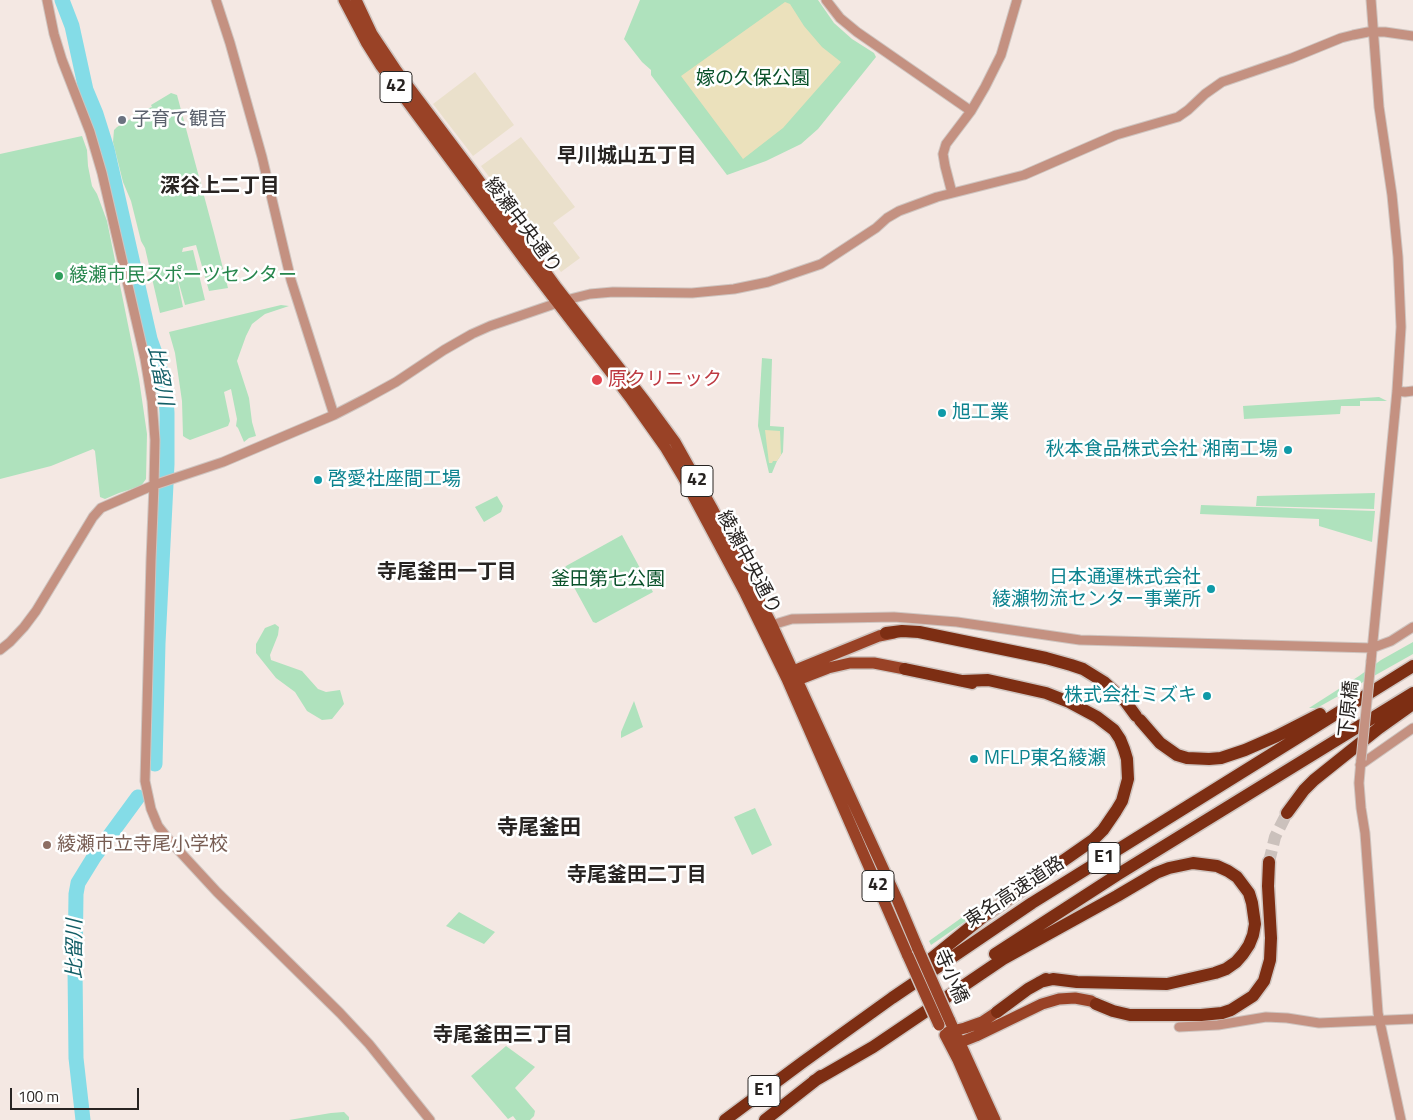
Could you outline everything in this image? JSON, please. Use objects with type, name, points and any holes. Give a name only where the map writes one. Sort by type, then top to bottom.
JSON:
[{"type":"highway","points":[[886,633],[902,631],[919,632],[1046,658],[1071,665],[1094,675],[1115,691],[1160,743],[1177,755],[1198,760],[1221,758],[1277,736],[1354,696],[1413,661]]},
{"type":"highway","points":[[923,639],[1004,658],[1046,658]]},
{"type":"highway","name":"東名高速道路","points":[[725,1120],[892,998],[1032,904],[1413,666]]},
{"type":"highway","points":[[803,1062],[984,916],[1093,840],[1103,830],[1124,796],[1128,779],[1127,758],[1124,748],[1114,730],[1097,717],[1046,693],[988,680],[963,681],[905,669]]},
{"type":"highway","name":"E1","points":[[765,1120],[814,1081],[968,972],[1187,832],[1413,693]]},
{"type":"highway","points":[[1287,813],[1314,780],[1379,728],[1413,704]]},
{"type":"highway","points":[[1101,1006],[1123,1010],[1148,1008],[1224,1008],[1246,1002],[1264,981],[1270,960],[1269,862]]},
{"type":"highway","points":[[814,1081],[873,1047],[1003,959],[1156,873],[1193,863],[1217,866],[1237,877],[1252,903],[1255,924],[1253,935],[1243,954],[1226,969],[1167,984],[1078,982],[1053,979],[1040,982],[1028,988],[997,1012]]},
{"type":"main road","name":"綾瀬中央通り","points":[[344,0],[381,66],[464,170],[562,301],[665,447],[692,493],[791,677]]},
{"type":"main road","name":"綾瀬中央通り","points":[[356,0],[372,34],[464,170]]},
{"type":"main road","name":"綾瀬中央通り","points":[[562,301],[645,401],[674,442],[713,510],[772,625],[791,677],[913,952]]},
{"type":"main road","points":[[791,677],[886,633],[902,633],[923,639]]},
{"type":"main road","points":[[791,677],[850,663],[874,663],[905,669]]},
{"type":"main road","name":"寺小橋","points":[[913,952],[947,1028]]},
{"type":"main road","points":[[947,1028],[956,1041],[961,1042],[1050,1001],[1075,998],[1101,1006]]},
{"type":"main road","points":[[947,1028],[966,1028],[982,1022],[997,1012]]},
{"type":"main road","name":"42","points":[[947,1028],[984,1120]]},
{"type":"main road","points":[[961,1042],[995,1120]]},
{"type":"street","points":[[47,0],[62,60],[88,126],[100,165],[143,351],[154,414],[157,484],[151,560],[145,781],[154,818],[169,840],[217,892],[369,1044],[430,1120]]},
{"type":"street","points":[[216,0],[260,149],[291,280],[334,414]]},
{"type":"street","points":[[826,0],[840,18],[857,32],[971,111]]},
{"type":"street","points":[[952,193],[944,166],[943,154],[946,144],[971,111],[1001,55],[1017,0]]},
{"type":"street","name":"下原橋","points":[[1371,0],[1379,107],[1392,195],[1401,299],[1401,327],[1397,391],[1359,791],[1365,833],[1380,1020],[1400,1120]]},
{"type":"street","points":[[0,650],[20,632],[36,612],[99,510],[157,484],[223,462],[334,414],[396,382],[444,350],[490,326],[562,301],[590,294],[613,292],[692,293],[734,289],[768,282],[821,264],[899,211],[952,193],[1024,175],[1116,134],[1178,117],[1222,82],[1292,58],[1341,38],[1374,32],[1413,36]]},
{"type":"street","points":[[1397,391],[1413,391]]},
{"type":"street","points":[[772,625],[792,619],[894,618],[957,622],[1080,640],[1372,648],[1391,640],[1413,627]]},
{"type":"street","points":[[1361,762],[1413,728]]},
{"type":"street","points":[[1179,1026],[1218,1025],[1266,1017],[1319,1023],[1413,1019]]},
{"type":"shaded area","points":[[475,72],[514,125],[473,156],[433,104]]},
{"type":"shaded area","points":[[521,137],[575,207],[553,223],[580,258],[561,272],[481,166]]},
{"type":"green space","name":"嫁の久保公園","points":[[640,0],[818,0],[834,23],[852,39],[874,53],[876,57],[818,129],[801,144],[766,161],[727,175],[651,75],[651,70],[642,62],[624,39]]},
{"type":"green space","points":[[171,93],[177,95],[228,288],[209,291],[196,245],[183,248],[182,252],[193,250],[205,300],[185,305],[176,273],[183,307],[160,313],[145,248],[141,241],[131,201],[123,182],[113,142],[114,130],[117,127],[136,113],[152,107],[151,105]]},
{"type":"green space","name":"綾瀬市民スポーツセンター","points":[[82,136],[87,150],[92,186],[107,221],[139,379],[147,434],[146,479],[141,486],[105,499],[100,497],[95,451],[93,449],[51,466],[0,479],[0,154]]},
{"type":"green space","points":[[281,305],[289,306],[265,314],[252,324],[237,361],[249,398],[256,436],[244,442],[236,426],[237,419],[231,389],[224,392],[230,421],[228,426],[190,440],[183,436],[182,401],[175,353],[169,332]]},
{"type":"green space","points":[[762,358],[772,359],[770,426],[784,427],[783,452],[772,473],[769,473],[758,426]]},
{"type":"green space","points":[[1379,397],[1387,401],[1360,401],[1360,406],[1341,406],[1340,414],[1244,419],[1243,406]]},
{"type":"green space","points":[[1375,493],[1374,509],[1256,506],[1257,496]]},
{"type":"green space","points":[[497,496],[503,506],[501,512],[484,522],[475,507]]},
{"type":"green space","points":[[1201,505],[1375,511],[1372,542],[1319,526],[1319,519],[1200,514]]},
{"type":"green space","name":"釜田第七公園","points":[[622,535],[653,592],[596,623],[593,622],[564,569],[566,566]]},
{"type":"green space","points":[[275,624],[279,627],[270,655],[271,660],[302,671],[318,689],[326,692],[340,690],[344,704],[332,719],[322,720],[307,711],[295,692],[276,678],[256,653],[256,644],[265,628]]},
{"type":"green space","points":[[1413,642],[1413,654],[1317,708],[1309,708],[1381,660]]},
{"type":"green space","points":[[634,701],[643,727],[621,738],[621,732]]},
{"type":"green space","points":[[755,808],[772,845],[752,855],[734,817]]},
{"type":"green space","points":[[978,906],[979,912],[931,945],[929,941]]},
{"type":"green space","points":[[459,912],[495,932],[484,944],[446,926]]},
{"type":"green space","points":[[506,1046],[535,1067],[515,1088],[535,1111],[534,1116],[530,1120],[516,1120],[513,1116],[508,1119],[471,1076]]},
{"type":"green space","points":[[344,1112],[349,1117],[349,1120],[289,1120],[331,1113]]},
{"type":"sand","points":[[785,2],[790,4],[804,26],[822,47],[841,62],[783,128],[743,159],[681,76]]},
{"type":"sand","points":[[765,430],[780,431],[781,455],[777,461],[772,463],[769,463]]},
{"type":"waterway","name":"比留川","points":[[62,0],[72,26],[86,90],[107,149],[150,339],[159,364],[166,398],[167,464],[158,643],[155,764]]},
{"type":"waterway","name":"比留川","points":[[83,1120],[76,1058],[76,894],[78,883],[94,857],[138,797]]},
{"type":"tunnel","points":[[1269,862],[1275,837],[1287,813]]},
{"type":"place","name":"子育て観音","points":[[122,120]]},
{"type":"place","name":"綾瀬市民スポーツセンター","points":[[59,276]]},
{"type":"place","name":"原クリニック","points":[[597,380]]},
{"type":"place","name":"旭工業","points":[[942,413]]},
{"type":"place","name":"秋本食品株式会社 湘南工場","points":[[1288,450]]},
{"type":"place","name":"啓愛社座間工場","points":[[318,480]]},
{"type":"place","name":"日本通運株式会社 綾瀬物流センター事業所","points":[[1211,589]]},
{"type":"place","name":"株式会社ミズキ","points":[[1207,696]]},
{"type":"place","name":"MFLP東名綾瀬","points":[[974,759]]},
{"type":"place","name":"綾瀬市立寺尾小学校","points":[[47,845]]},
{"type":"district","name":"早川城山五丁目","points":[[627,157]]},
{"type":"district","name":"深谷上二丁目","points":[[220,187]]},
{"type":"district","name":"寺尾釜田一丁目","points":[[447,573]]},
{"type":"district","name":"寺尾釜田","points":[[539,829]]},
{"type":"district","name":"寺尾釜田二丁目","points":[[637,876]]},
{"type":"district","name":"寺尾釜田三丁目","points":[[503,1036]]}]
